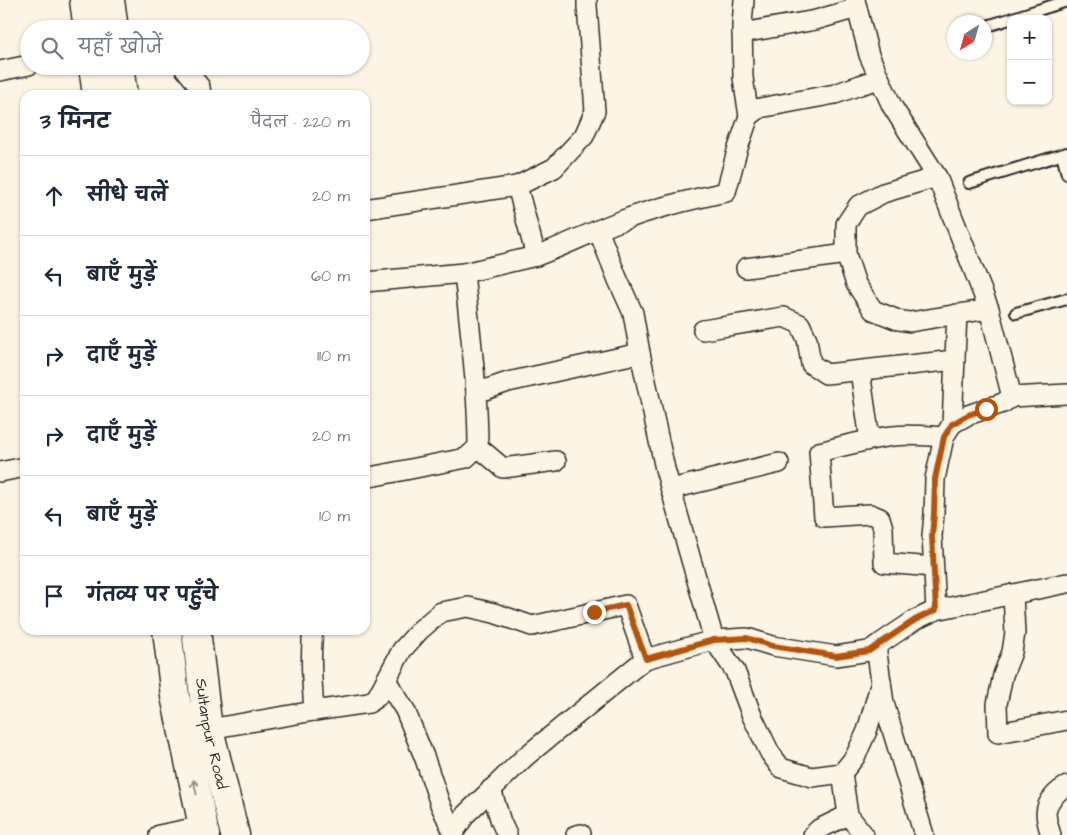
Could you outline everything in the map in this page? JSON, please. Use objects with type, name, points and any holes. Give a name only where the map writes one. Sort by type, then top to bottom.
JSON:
[{"type":"highway","points":[[84,0],[87,20]]},
{"type":"highway","points":[[110,0],[113,20]]},
{"type":"highway","points":[[94,75],[96,90]]},
{"type":"highway","points":[[120,75],[122,90]]},
{"type":"highway","name":"Sultanpur Road","points":[[168,635],[175,696],[204,830]]},
{"type":"highway","name":"Sultanpur Road","points":[[197,635],[207,721],[235,835]]},
{"type":"street","points":[[370,208],[518,186],[554,168],[584,136],[595,111],[587,0]]},
{"type":"street","points":[[370,282],[464,273],[536,256],[616,222],[688,200],[726,192],[749,116],[743,78],[742,33],[744,0]]},
{"type":"street","points":[[742,33],[816,20],[856,4],[869,55],[879,79],[892,106],[938,176],[989,309],[1012,397]]},
{"type":"street","points":[[0,71],[20,67]]},
{"type":"street","points":[[190,75],[200,90]]},
{"type":"street","points":[[749,116],[760,108],[835,94],[879,79]]},
{"type":"street","points":[[938,176],[883,194],[858,206],[846,224],[846,254],[856,284],[873,310],[898,320],[910,322],[989,309]]},
{"type":"street","points":[[518,186],[536,256]]},
{"type":"street","points":[[598,230],[633,313],[665,468],[714,640],[735,671],[752,716],[770,754],[781,768],[812,776],[842,773],[855,757],[866,731],[881,682]]},
{"type":"street","points":[[746,268],[846,254]]},
{"type":"street","points":[[370,477],[466,458],[478,447],[476,393],[464,273]]},
{"type":"street","points":[[936,610],[932,536],[935,479],[948,431],[958,314]]},
{"type":"street","points":[[703,330],[784,318],[800,324],[807,340],[812,364],[826,374],[955,360]]},
{"type":"street","points":[[476,393],[517,380],[640,353]]},
{"type":"street","points":[[860,371],[870,440]]},
{"type":"street","points":[[933,567],[884,563],[883,528],[880,518],[870,514],[824,517],[819,452],[893,436],[919,436],[948,431],[968,415],[1003,403],[1012,397],[1067,394]]},
{"type":"street","points":[[478,447],[503,468],[556,461]]},
{"type":"street","points":[[671,489],[779,463]]},
{"type":"street","points":[[0,472],[20,468]]},
{"type":"street","points":[[452,834],[466,814],[525,756],[646,659],[714,640],[747,638],[773,646],[836,656],[869,651],[915,620],[936,610],[1067,583]]},
{"type":"street","points":[[1013,594],[1015,633],[1012,652],[1003,675],[997,704],[998,733],[1067,720]]},
{"type":"street","points":[[209,729],[370,703],[377,697],[402,650],[420,630],[441,612],[468,607],[494,613],[532,626],[626,605],[646,659]]},
{"type":"street","points":[[312,635],[311,674],[314,711]]},
{"type":"street","points":[[876,646],[884,703],[924,835]]},
{"type":"street","points":[[386,680],[405,710],[452,834]]},
{"type":"street","points":[[842,773],[848,815],[864,835]]},
{"type":"street","points":[[1050,835],[1046,819],[1047,804],[1059,790],[1067,786]]},
{"type":"street","points":[[491,789],[507,835]]},
{"type":"street","points":[[812,835],[819,829],[848,815]]},
{"type":"street","points":[[159,835],[204,830]]},
{"type":"lane","points":[[992,24],[1067,0]]},
{"type":"lane","points":[[969,184],[1064,154],[1067,174]]},
{"type":"lane","points":[[1016,313],[1067,299]]},
{"type":"route","points":[[594,612],[626,605],[646,659],[714,640],[747,638],[773,646],[836,656],[869,651],[915,620],[936,610],[932,536],[935,479],[944,437],[952,424],[968,415],[986,409]]}]
